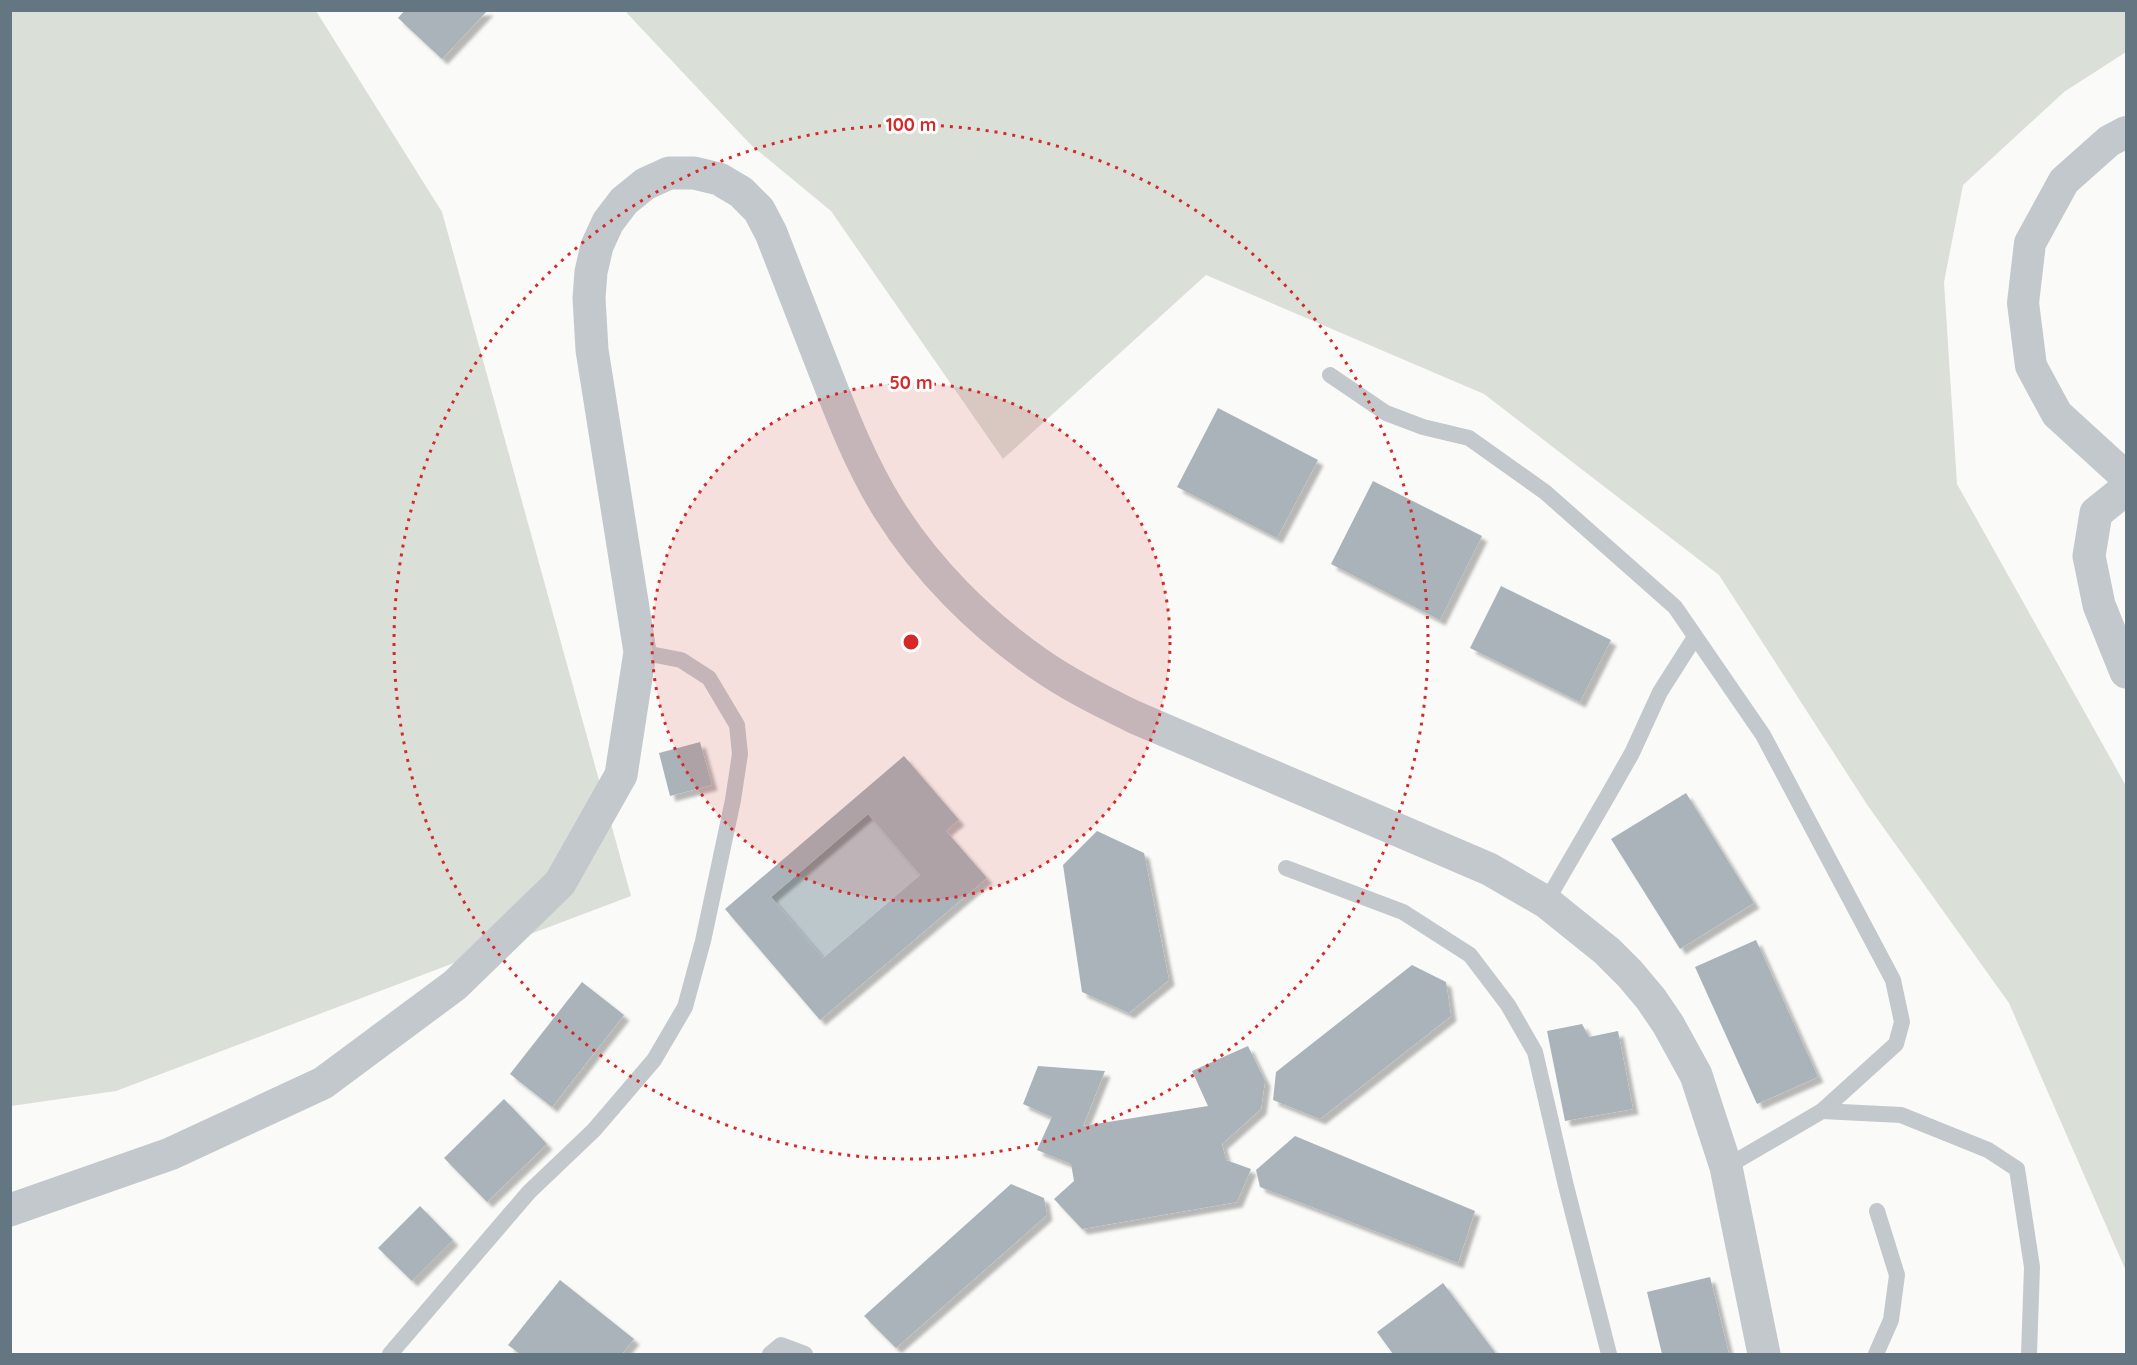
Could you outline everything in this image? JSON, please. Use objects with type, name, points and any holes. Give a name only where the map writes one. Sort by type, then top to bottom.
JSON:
[{"type":"street","points":[[2127,132],[2109,141],[2064,181],[2030,243],[2023,303],[2031,366],[2057,414],[2127,477]]},
{"type":"street","points":[[10,1210],[170,1154],[323,1083],[455,985],[560,883],[621,775],[639,652],[592,350],[589,298],[591,272],[600,238],[608,222],[624,201],[645,184],[669,173],[694,172],[719,179],[741,192],[759,210],[771,233],[844,422],[862,462],[888,509],[920,553],[996,631],[1039,664],[1085,693],[1489,869],[1546,902],[1607,951],[1630,974],[1668,1024],[1696,1075],[1726,1167],[1764,1354]]},
{"type":"street","points":[[2127,489],[2096,513],[2089,556],[2099,605],[2127,672]]},
{"type":"lane","points":[[1330,375],[1386,413],[1423,427],[1469,438],[1545,492],[1675,607],[1763,735],[1893,980],[1902,1022],[1896,1044],[1822,1111],[1726,1167]]},
{"type":"lane","points":[[1546,902],[1632,753],[1660,692],[1695,637]]},
{"type":"lane","points":[[390,1354],[529,1192],[594,1130],[654,1060],[685,1007],[706,931],[734,800],[740,754],[737,725],[710,678],[681,660],[639,652]]},
{"type":"lane","points":[[1286,868],[1403,912],[1470,955],[1508,1005],[1535,1052],[1609,1354]]},
{"type":"lane","points":[[1822,1111],[1901,1115],[1988,1150],[2017,1169],[2032,1267],[2029,1354]]},
{"type":"lane","points":[[1876,1354],[1891,1320],[1897,1275],[1877,1211]]},
{"type":"lane","points":[[770,1354],[781,1345],[805,1354]]},
{"type":"shaded area","points":[[10,11],[316,11],[442,212],[631,896],[116,1091],[11,1106]]},
{"type":"shaded area","points":[[625,11],[2126,11],[2126,52],[2064,92],[1963,185],[1944,282],[1957,484],[2126,786],[2126,1271],[2009,1003],[1868,806],[1719,575],[1484,394],[1206,275],[1003,459],[831,211],[751,145]]},
{"type":"shaded area","points":[[868,814],[920,875],[823,958],[771,897]]},
{"type":"building","points":[[405,10],[488,10],[442,59],[398,18]]},
{"type":"building","points":[[1218,408],[1318,460],[1277,538],[1177,487]]},
{"type":"building","points":[[1373,481],[1482,536],[1440,620],[1331,564]]},
{"type":"building","points":[[1501,586],[1611,640],[1580,702],[1470,648]]},
{"type":"building","points":[[700,742],[712,785],[670,796],[659,753]]},
{"type":"building","points":[[904,756],[959,820],[946,831],[987,878],[820,1020],[725,909]],"holes":[[[868,814],[920,875],[823,958],[771,897]]]},
{"type":"building","points":[[1686,793],[1754,903],[1680,949],[1611,839]]},
{"type":"building","points":[[1097,831],[1144,853],[1169,980],[1129,1013],[1082,992],[1063,865]]},
{"type":"building","points":[[1756,940],[1818,1077],[1757,1104],[1695,967]]},
{"type":"building","points":[[1412,965],[1446,982],[1451,1016],[1320,1119],[1273,1100],[1276,1072]]},
{"type":"building","points":[[582,982],[624,1015],[552,1107],[510,1074]]},
{"type":"building","points":[[1582,1024],[1589,1037],[1618,1031],[1633,1109],[1565,1121],[1547,1031]]},
{"type":"building","points":[[1248,1046],[1265,1081],[1261,1109],[1222,1144],[1226,1160],[1251,1169],[1237,1202],[1082,1229],[1054,1199],[1074,1181],[1071,1164],[1037,1150],[1052,1117],[1023,1104],[1038,1066],[1105,1071],[1083,1126],[1208,1106],[1192,1071]]},
{"type":"building","points":[[504,1099],[547,1144],[487,1202],[444,1158]]},
{"type":"building","points":[[1295,1136],[1475,1211],[1458,1263],[1260,1187],[1256,1170]]},
{"type":"building","points":[[1011,1184],[1044,1198],[1047,1215],[896,1348],[864,1316]]},
{"type":"building","points":[[420,1206],[453,1240],[412,1281],[378,1248]]},
{"type":"building","points":[[1710,1277],[1729,1354],[1662,1354],[1647,1292]]},
{"type":"building","points":[[560,1280],[634,1339],[622,1354],[520,1354],[508,1345]]},
{"type":"building","points":[[1443,1283],[1496,1354],[1393,1354],[1377,1332]]}]
